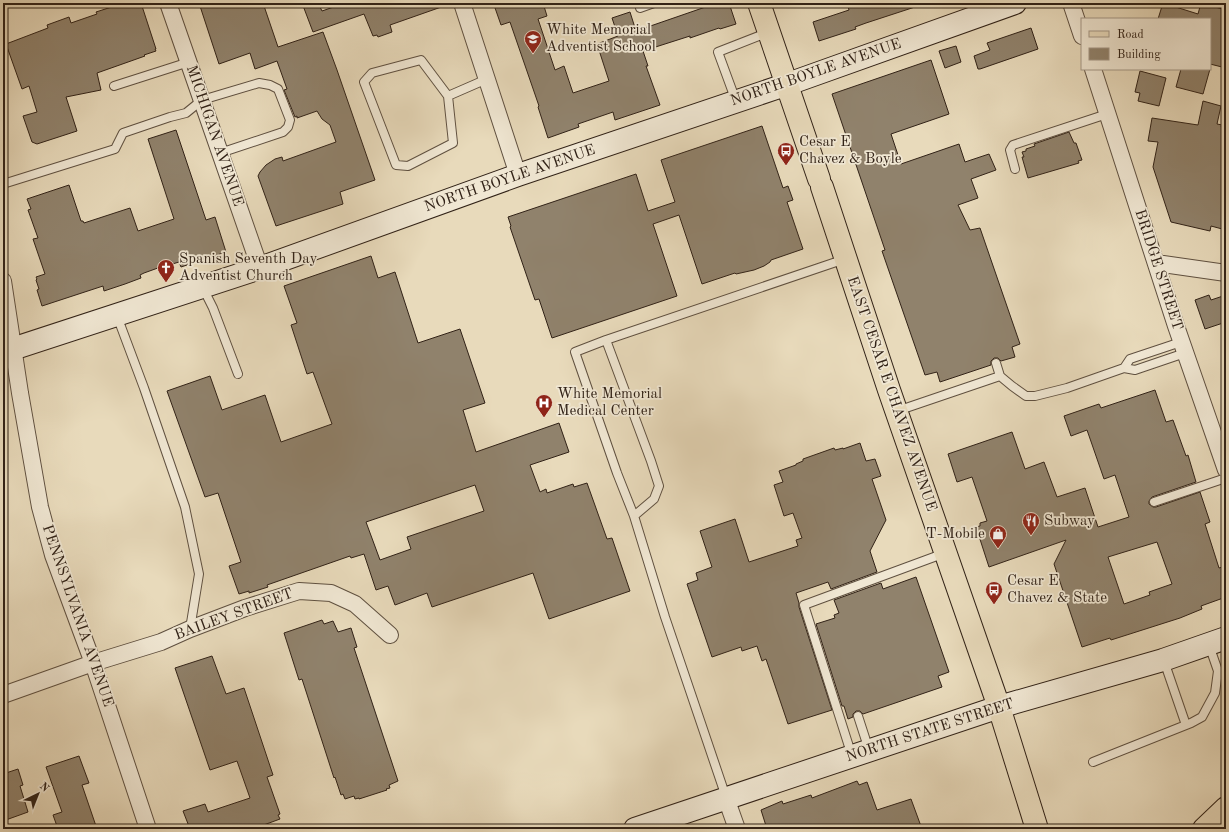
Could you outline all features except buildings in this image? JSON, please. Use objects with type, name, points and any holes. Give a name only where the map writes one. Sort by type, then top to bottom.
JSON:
[{"type":"main road","name":"EAST CESAR E CHAVEZ AVENUE","points":[[759,3],[788,84],[896,411],[999,707],[1038,829]]},
{"type":"main road","name":"NORTH BOYLE AVENUE","points":[[8,350],[260,268],[518,175],[788,84],[1015,3]]},
{"type":"main road","name":"NORTH STATE STREET","points":[[646,827],[726,798],[999,707],[1163,660],[1217,642]]},
{"type":"main road","points":[[1204,829],[1226,808]]},
{"type":"street","name":"MICHIGAN AVENUE","points":[[168,3],[260,268]]},
{"type":"street","points":[[462,3],[518,175]]},
{"type":"street","points":[[1071,3],[1081,33]]},
{"type":"street","name":"BRIDGE STREET","points":[[1093,70],[1183,347],[1226,470]]},
{"type":"street","points":[[1156,264],[1226,273]]},
{"type":"street","name":"PENNSYLVANIA AVENUE","points":[[3,281],[8,350],[20,393],[40,507],[53,555],[93,663],[148,829]]},
{"type":"street","name":"BAILEY STREET","points":[[3,695],[93,663],[161,642],[245,608],[298,591],[330,593],[355,604],[390,635]]},
{"type":"street","points":[[726,798],[737,829]]},
{"type":"lane","points":[[640,8],[654,3]]},
{"type":"lane","points":[[736,101],[718,52],[770,32]]},
{"type":"lane","points":[[421,60],[448,96],[453,143],[408,166],[396,165],[364,82],[372,73],[421,60]]},
{"type":"lane","points":[[114,86],[189,62]]},
{"type":"lane","points":[[448,96],[487,79]]},
{"type":"lane","points":[[3,184],[115,148],[123,133],[186,113],[202,100],[259,83],[270,85],[278,90],[290,120],[288,127],[283,132],[220,153]]},
{"type":"lane","points":[[1015,169],[1010,150],[1013,145],[1107,114]]},
{"type":"lane","points":[[726,798],[665,617],[634,516],[617,473],[575,352],[845,258]]},
{"type":"lane","points":[[202,287],[213,308],[238,374]]},
{"type":"lane","points":[[116,315],[144,388],[185,507],[199,574],[190,629]]},
{"type":"lane","points":[[606,340],[652,461],[659,486],[654,499],[634,516]]},
{"type":"lane","points":[[1124,368],[1130,359],[1183,347]]},
{"type":"lane","points":[[996,363],[1000,376],[1026,396],[1035,396],[1067,388],[1124,368],[1135,370],[1183,347]]},
{"type":"lane","points":[[896,411],[1000,376]]},
{"type":"lane","points":[[1154,502],[1226,478]]},
{"type":"lane","points":[[861,754],[804,605],[946,552]]},
{"type":"lane","points":[[1093,762],[1186,725],[1202,717],[1215,693],[1218,671],[1217,642]]},
{"type":"lane","points":[[1163,660],[1186,725]]},
{"type":"lane","points":[[858,716],[861,754]]},
{"type":"place","name":"White Memorial Adventist School","points":[[533,54]]},
{"type":"place","name":"Cesar E Chavez & Boyle","points":[[786,166]]},
{"type":"place","name":"Spanish Seventh Day Adventist Church","points":[[166,283]]},
{"type":"place","name":"White Memorial Medical Center","points":[[544,418]]},
{"type":"place","name":"Subway","points":[[1031,536]]},
{"type":"place","name":"T-Mobile","points":[[998,549]]},
{"type":"place","name":"Cesar E Chavez & State","points":[[994,605]]}]
